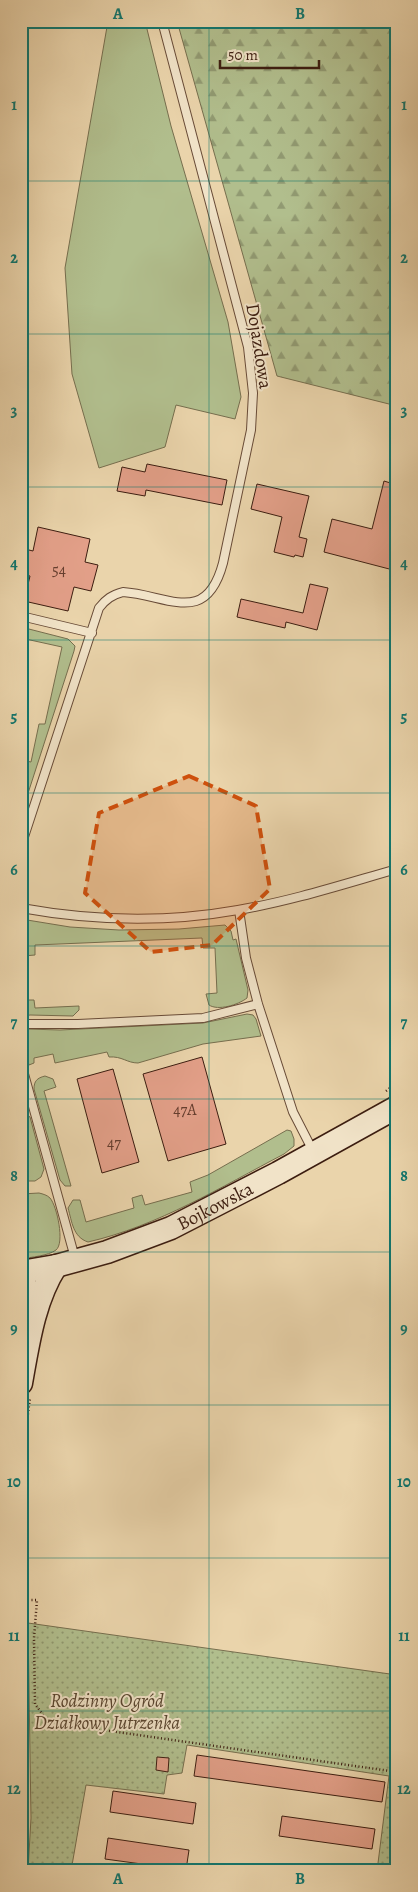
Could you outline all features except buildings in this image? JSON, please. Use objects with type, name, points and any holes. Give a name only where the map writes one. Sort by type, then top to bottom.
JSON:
[{"type":"street","name":"Bojkowska","points":[[24,1272],[107,1252],[172,1228],[397,1107]]},
{"type":"street","points":[[27,1304],[66,1263]]},
{"type":"street","points":[[24,1272],[32,1277],[35,1285],[27,1304],[26,1386]]},
{"type":"lane","name":"Dojazdowa","points":[[21,846],[100,608],[106,600],[123,592],[184,603],[195,602],[206,596],[214,588],[223,563],[251,430],[253,393],[248,347],[162,21]]},
{"type":"lane","points":[[21,616],[92,633]]},
{"type":"lane","points":[[21,908],[64,916],[128,920],[200,916],[280,902],[397,869]]},
{"type":"lane","points":[[239,910],[246,958],[258,1004],[293,1112],[314,1153]]},
{"type":"lane","points":[[21,1024],[78,1024],[203,1018],[258,1004]]},
{"type":"lane","points":[[21,1063],[31,1099],[66,1263]]},
{"type":"lane","points":[[21,1100],[31,1099]]},
{"type":"path","points":[[21,1484],[26,1386]]},
{"type":"path","points":[[21,1547],[26,1745],[25,1871]]},
{"type":"path","points":[[22,1600],[36,1600],[34,1638],[35,1704],[46,1719],[61,1724],[397,1772]]},
{"type":"highlighted area","points":[[189,776],[256,806],[270,889],[212,945],[151,952],[85,893],[99,813]]},
{"type":"green space","points":[[108,21],[145,21],[171,126],[228,322],[241,397],[235,419],[176,405],[165,447],[99,468],[72,374],[65,268]]},
{"type":"green space","points":[[177,21],[397,21],[397,406],[277,376]]},
{"type":"green space","points":[[21,627],[68,639],[75,646],[21,815],[21,782],[26,761],[31,762],[39,724],[45,724],[62,647],[21,638]]},
{"type":"green space","points":[[21,919],[70,927],[119,930],[179,929],[225,925],[231,931],[233,940],[236,939],[248,990],[247,998],[239,1003],[228,1006],[213,1007],[209,1005],[206,994],[217,993],[215,948],[203,948],[202,938],[35,945],[35,955],[23,956],[24,1000],[34,1000],[35,1008],[79,1006],[79,1010],[73,1016],[30,1015],[21,1017]]},
{"type":"green space","points":[[247,1014],[253,1015],[256,1019],[261,1036],[203,1044],[138,1063],[109,1057],[107,1052],[55,1063],[53,1054],[34,1058],[34,1063],[29,1065],[21,1036],[27,1029],[60,1030],[203,1023]]},
{"type":"green space","points":[[45,1076],[53,1079],[56,1087],[44,1091],[71,1186],[65,1186],[60,1180],[34,1089],[36,1080]]},
{"type":"green space","points":[[21,1110],[30,1117],[44,1169],[41,1177],[35,1181],[24,1181],[24,1132],[21,1129]]},
{"type":"green space","points":[[287,1130],[291,1131],[294,1146],[284,1154],[189,1204],[139,1226],[88,1242],[76,1233],[68,1208],[73,1200],[80,1200],[86,1222],[134,1208],[132,1198],[142,1195],[145,1205],[192,1192],[190,1182],[208,1175]]},
{"type":"green space","points":[[39,1193],[46,1195],[53,1202],[59,1224],[59,1246],[49,1254],[21,1259],[21,1194]]},
{"type":"green space","name":"Rodzinny Ogród Działkowy Jutrzenka","points":[[28,1623],[397,1675],[397,1871],[377,1871],[389,1776],[187,1745],[182,1773],[167,1775],[164,1794],[86,1785],[71,1871],[28,1871],[31,1818]]}]
